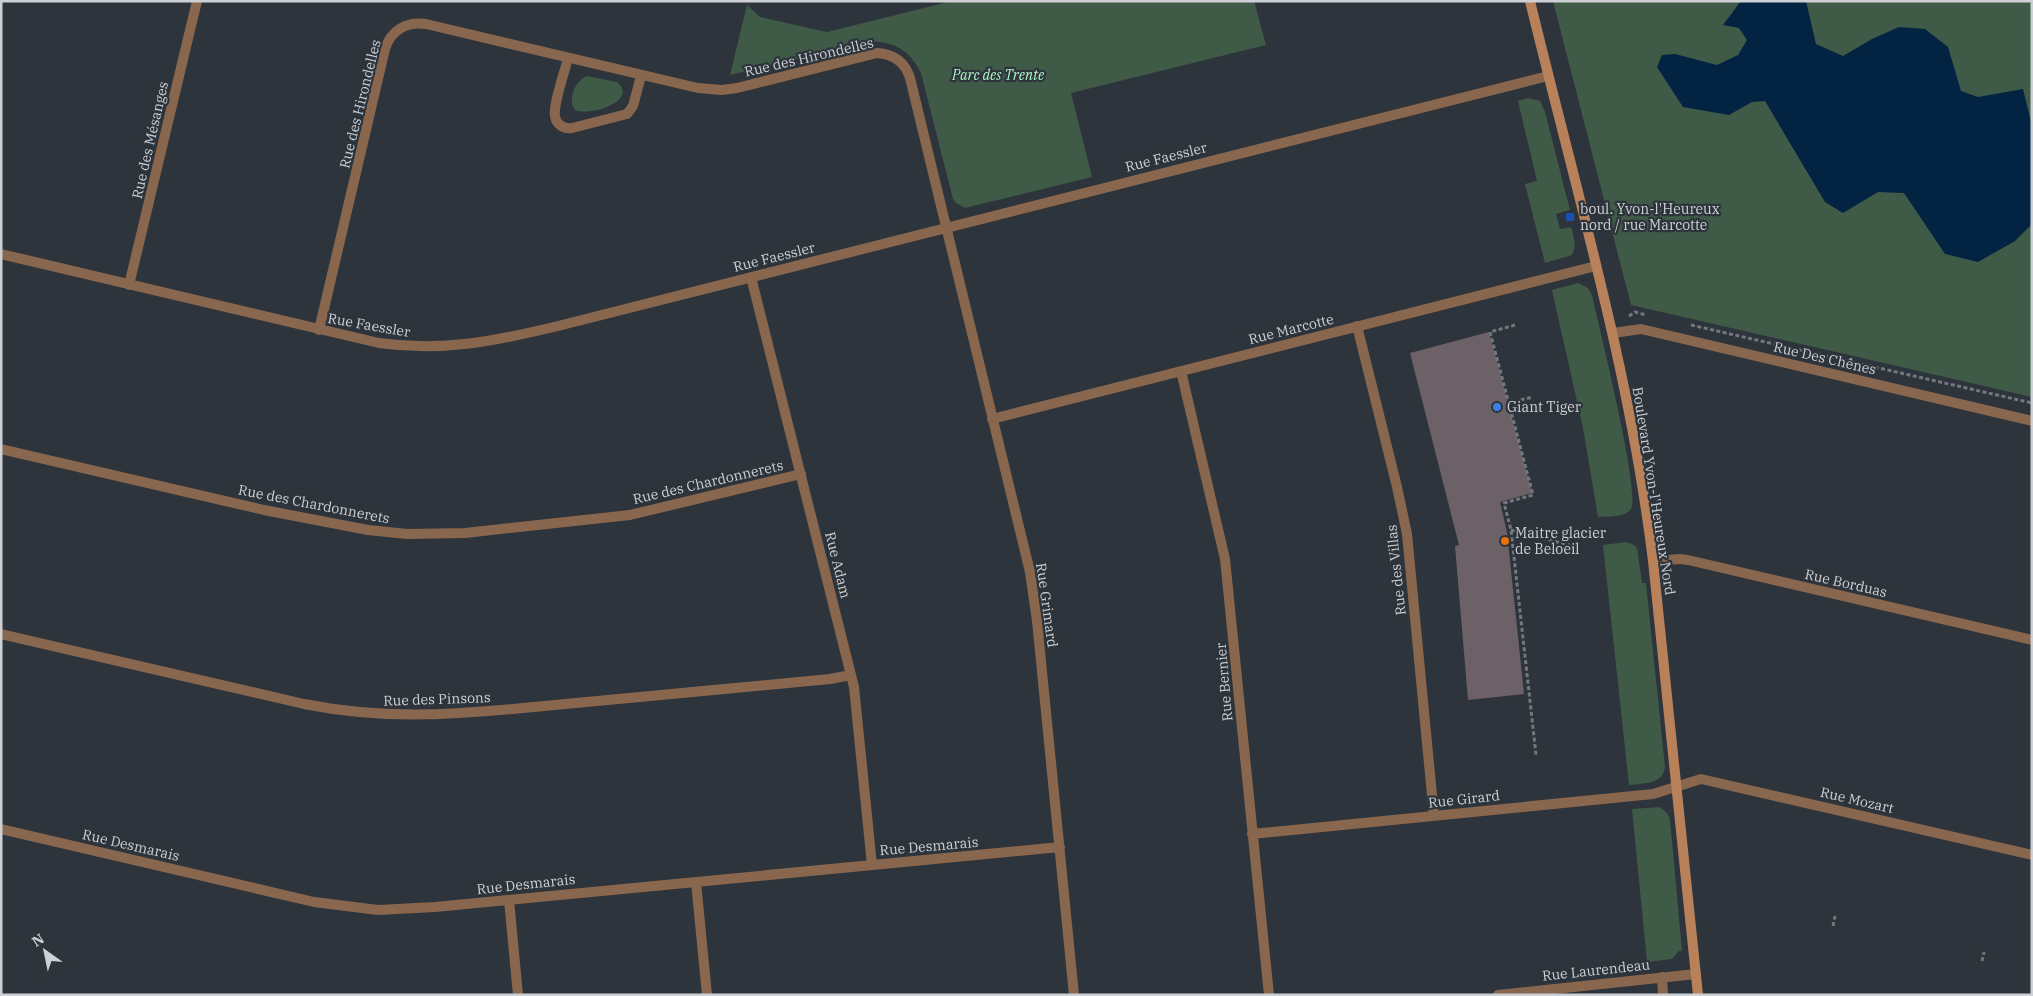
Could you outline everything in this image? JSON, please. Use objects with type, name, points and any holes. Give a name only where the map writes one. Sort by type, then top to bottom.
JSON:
[{"type":"street","name":"Rue des Mésanges","points":[[129,285],[197,1]]},
{"type":"street","name":"Boulevard Yvon-l'Heureux Nord","points":[[1530,1],[1596,266],[1630,418],[1653,562],[1698,995]]},
{"type":"street","name":"Rue des Hirondelles","points":[[319,330],[385,49],[394,33],[409,24],[426,24],[641,76],[698,88],[722,90],[866,55],[883,54],[893,57],[905,68],[910,78],[946,227]]},
{"type":"street","points":[[568,58],[554,114],[559,124],[565,128],[627,114],[633,106],[641,76]]},
{"type":"street","name":"Rue Faessler","points":[[1,254],[319,330],[395,346],[434,347],[472,344],[515,336],[1548,76]]},
{"type":"street","name":"Rue Grimard","points":[[946,227],[1032,587],[1074,995]]},
{"type":"street","name":"Rue Marcotte","points":[[992,419],[1596,266]]},
{"type":"street","name":"Rue Adam","points":[[751,276],[851,675],[858,719],[872,865]]},
{"type":"street","name":"Rue des Villas","points":[[1357,326],[1407,534],[1434,816]]},
{"type":"street","name":"Rue Des Chênes","points":[[1612,333],[1640,329],[2032,420]]},
{"type":"street","name":"Rue Bernier","points":[[1181,371],[1225,559],[1268,995]]},
{"type":"street","name":"Rue des Chardonnerets","points":[[1,449],[264,510],[368,530],[417,534],[465,533],[630,515],[801,474]]},
{"type":"street","name":"Rue Borduas","points":[[1653,562],[1688,560],[2032,640]]},
{"type":"street","name":"Rue des Pinsons","points":[[1,634],[304,704],[354,712],[390,715],[426,716],[472,713],[820,680],[851,675]]},
{"type":"street","name":"Rue Mozart","points":[[1677,786],[1701,779],[2032,855]]},
{"type":"street","name":"Rue Girard","points":[[1252,834],[1653,794],[1677,786]]},
{"type":"street","name":"Rue Desmarais","points":[[1,828],[329,905],[360,909],[394,910],[1060,847]]},
{"type":"street","points":[[696,882],[707,995]]},
{"type":"street","points":[[509,900],[518,995]]},
{"type":"street","name":"Rue Laurendeau","points":[[1498,995],[1696,974]]},
{"type":"street","points":[[1662,977],[1664,995]]},
{"type":"path","points":[[1635,312],[1654,316]]},
{"type":"path","name":"Rue Des Chênes","points":[[1683,323],[2032,403]]},
{"type":"path","points":[[1515,325],[1490,332],[1534,495],[1504,503],[1505,516],[1511,530],[1510,539],[1536,755]]},
{"type":"path","points":[[1508,403],[1533,397]]},
{"type":"path","points":[[1511,530],[1574,546]]},
{"type":"path","points":[[1833,926],[1835,916]]},
{"type":"path","points":[[1982,961],[1984,952]]},
{"type":"green space","name":"Parc des Trente","points":[[952,1],[1254,1],[1266,45],[1071,93],[1092,177],[965,208],[953,199],[921,73],[911,58],[899,48],[884,43],[867,42],[730,75],[747,5],[760,17],[827,32]]},
{"type":"green space","points":[[1553,1],[2032,1],[2032,397],[1631,305]]},
{"type":"green space","points":[[587,76],[617,82],[622,89],[622,95],[610,106],[590,111],[581,112],[575,110],[572,96],[579,82]]},
{"type":"green space","points":[[1528,98],[1540,101],[1545,112],[1570,210],[1556,214],[1560,229],[1571,227],[1575,241],[1572,255],[1545,263],[1525,184],[1537,181],[1518,101]]},
{"type":"green space","points":[[1578,283],[1588,288],[1592,295],[1625,442],[1630,473],[1631,509],[1624,514],[1616,516],[1598,517],[1583,428],[1552,290]]},
{"type":"green space","points":[[1626,542],[1637,548],[1642,583],[1646,583],[1665,767],[1660,777],[1652,782],[1629,785],[1603,545]]},
{"type":"green space","points":[[1660,807],[1667,813],[1670,819],[1682,951],[1679,951],[1672,959],[1647,962],[1632,809]]},
{"type":"water","points":[[1741,1],[1806,1],[1816,44],[1843,56],[1872,39],[1899,27],[1925,29],[1948,47],[1961,91],[1978,97],[2023,89],[2032,126],[2032,224],[2015,241],[1978,262],[1945,254],[1904,193],[1878,192],[1843,213],[1825,202],[1765,101],[1752,102],[1729,115],[1683,107],[1657,67],[1662,55],[1675,54],[1717,65],[1738,55],[1747,40],[1739,28],[1723,25]]},
{"type":"building","points":[[1489,332],[1532,493],[1500,502],[1507,532],[1524,694],[1468,700],[1455,546],[1459,545],[1410,353]]},
{"type":"place","name":"boul. Yvon-l'Heureux nord / rue Marcotte","points":[[1570,217]]},
{"type":"place","name":"Giant Tiger","points":[[1497,407]]},
{"type":"place","name":"Maitre glacier de Beloeil","points":[[1505,541]]}]
